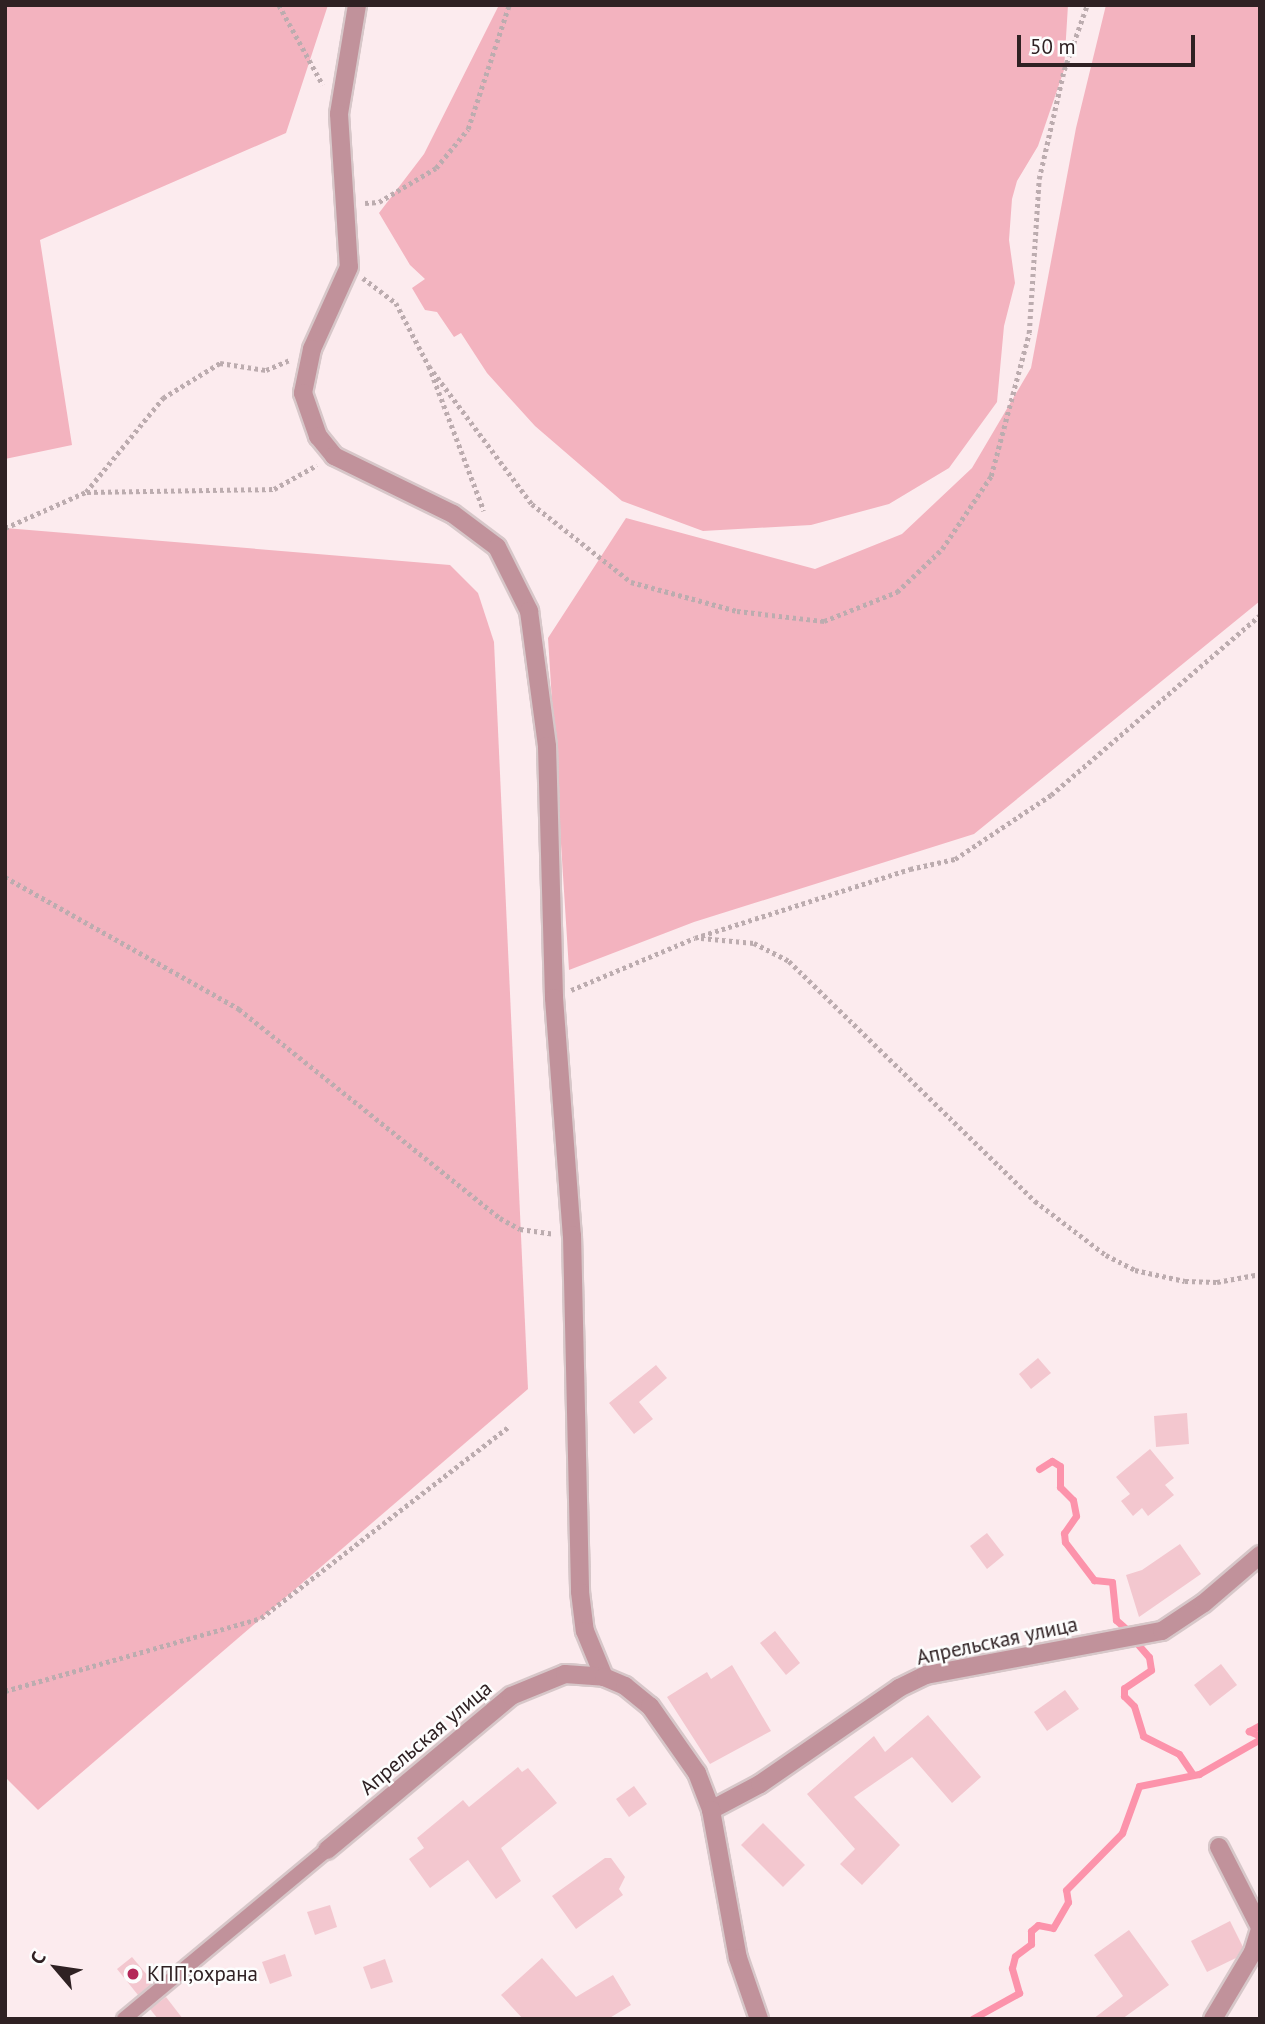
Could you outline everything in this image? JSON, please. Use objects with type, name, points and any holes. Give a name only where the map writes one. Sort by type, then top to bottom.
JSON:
[{"type":"street","points":[[357,5],[339,114],[349,267],[312,349],[303,393],[318,436],[334,456],[453,514],[497,547],[529,611],[547,746],[554,998],[572,1235],[580,1592],[585,1630],[604,1678],[640,1696],[668,1727],[697,1773],[711,1810],[738,1958],[758,2019]]},
{"type":"street","name":"Апрельская улица","points":[[711,1810],[760,1784],[898,1688],[926,1675],[1162,1631],[1204,1603],[1260,1555]]},
{"type":"street","name":"Апрельская улица","points":[[327,1850],[512,1696],[565,1674],[604,1678]]},
{"type":"street","points":[[1213,2019],[1253,1952],[1260,1928],[1219,1847]]},
{"type":"lane","points":[[124,2019],[327,1850]]},
{"type":"path","points":[[279,5],[339,114]]},
{"type":"path","points":[[344,204],[379,202],[436,168],[468,129],[509,5]]},
{"type":"path","points":[[429,366],[532,505],[632,582],[737,611],[824,621],[897,592],[942,549],[992,476],[1029,333],[1039,179],[1064,70],[1087,5]]},
{"type":"path","points":[[349,267],[396,303],[429,366],[497,547]]},
{"type":"path","points":[[86,492],[163,398],[220,363],[266,370],[312,349]]},
{"type":"path","points":[[5,528],[86,492],[274,489],[334,456]]},
{"type":"path","points":[[554,998],[695,939],[910,869],[955,859],[1051,794],[1260,615]]},
{"type":"path","points":[[5,877],[239,1009],[509,1224],[520,1229],[572,1235]]},
{"type":"path","points":[[695,939],[733,938],[789,961],[1035,1201],[1106,1255],[1135,1270],[1185,1281],[1217,1282],[1260,1274]]},
{"type":"path","points":[[5,1691],[261,1618],[508,1427]]},
{"type":"shaded area","points":[[5,5],[328,5],[286,133],[40,240],[72,445],[5,459]]},
{"type":"shaded area","points":[[499,5],[1068,5],[1064,70],[1038,146],[1017,181],[1012,199],[1009,240],[1015,283],[1004,326],[997,402],[949,468],[889,504],[811,525],[703,531],[622,501],[535,426],[487,373],[461,333],[454,337],[437,312],[425,310],[412,288],[425,279],[410,265],[379,213],[424,154]]},
{"type":"shaded area","points":[[1106,5],[1260,5],[1260,601],[974,834],[694,922],[569,970],[548,638],[626,518],[815,569],[902,534],[972,468],[1031,368],[1076,128]]},
{"type":"shaded area","points":[[5,528],[450,565],[478,593],[494,642],[528,1389],[38,1810],[5,1777]]},
{"type":"building","points":[[1038,1358],[1051,1373],[1031,1389],[1019,1374]]},
{"type":"building","points":[[656,1365],[667,1378],[639,1402],[653,1419],[634,1434],[609,1403]]},
{"type":"building","points":[[1187,1413],[1189,1444],[1156,1447],[1154,1416]]},
{"type":"building","points":[[1150,1449],[1174,1478],[1165,1485],[1174,1495],[1148,1516],[1142,1508],[1133,1516],[1121,1501],[1130,1494],[1116,1477]]},
{"type":"building","points":[[987,1533],[1004,1555],[987,1569],[970,1546]]},
{"type":"building","points":[[1180,1544],[1201,1574],[1139,1617],[1126,1575],[1142,1570]]},
{"type":"building","points":[[775,1631],[800,1663],[786,1675],[760,1643]]},
{"type":"building","points":[[1221,1664],[1237,1685],[1210,1706],[1194,1685]]},
{"type":"building","points":[[732,1665],[771,1731],[710,1764],[667,1697],[707,1672],[711,1679]]},
{"type":"building","points":[[1065,1690],[1079,1709],[1047,1731],[1034,1712]]},
{"type":"building","points":[[928,1715],[981,1777],[952,1803],[912,1757],[854,1797],[900,1845],[862,1885],[840,1864],[855,1849],[807,1794],[874,1736],[885,1752]]},
{"type":"building","points":[[518,1767],[522,1772],[528,1768],[557,1803],[501,1848],[521,1881],[496,1899],[468,1860],[430,1888],[409,1859],[424,1848],[417,1838],[463,1800],[469,1807]]},
{"type":"building","points":[[634,1786],[647,1804],[629,1817],[616,1799]]},
{"type":"building","points":[[763,1823],[805,1865],[783,1887],[741,1845]]},
{"type":"building","points":[[605,1858],[611,1858],[625,1877],[619,1889],[623,1895],[576,1929],[552,1896]]},
{"type":"building","points":[[330,1905],[337,1927],[315,1935],[307,1912]]},
{"type":"building","points":[[1230,1921],[1243,1947],[1236,1958],[1207,1972],[1191,1941]]},
{"type":"building","points":[[1129,1930],[1169,1985],[1122,2019],[1093,2019],[1123,1996],[1094,1955]]},
{"type":"building","points":[[285,1954],[292,1976],[270,1984],[262,1962]]},
{"type":"building","name":"КПП;охрана","points":[[132,1957],[153,1982],[138,1995],[117,1969]]},
{"type":"building","points":[[542,1958],[576,1997],[613,1975],[631,2005],[608,2019],[523,2019],[501,1995]]},
{"type":"building","points":[[385,1959],[393,1982],[371,1989],[363,1967]]},
{"type":"building","points":[[166,1997],[183,2019],[158,2019],[150,2009]]},
{"type":"waterway","points":[[1039,1469],[1052,1461],[1060,1466],[1060,1487],[1073,1500],[1076,1516],[1064,1533],[1065,1542],[1094,1580],[1112,1582],[1116,1620],[1130,1632]]},
{"type":"waterway","points":[[1135,1641],[1149,1657],[1151,1670],[1124,1688],[1124,1696],[1134,1706],[1143,1736],[1179,1754],[1192,1773]]},
{"type":"waterway","points":[[1260,1725],[1249,1731],[1260,1736]]},
{"type":"waterway","points":[[972,2019],[1019,1993],[1012,1968],[1015,1956],[1031,1944],[1031,1931],[1038,1925],[1053,1928],[1068,1902],[1066,1890],[1122,1833],[1139,1786],[1199,1774],[1260,1739]]},
{"type":"place","name":"КПП;охрана","points":[[133,1974]]}]
